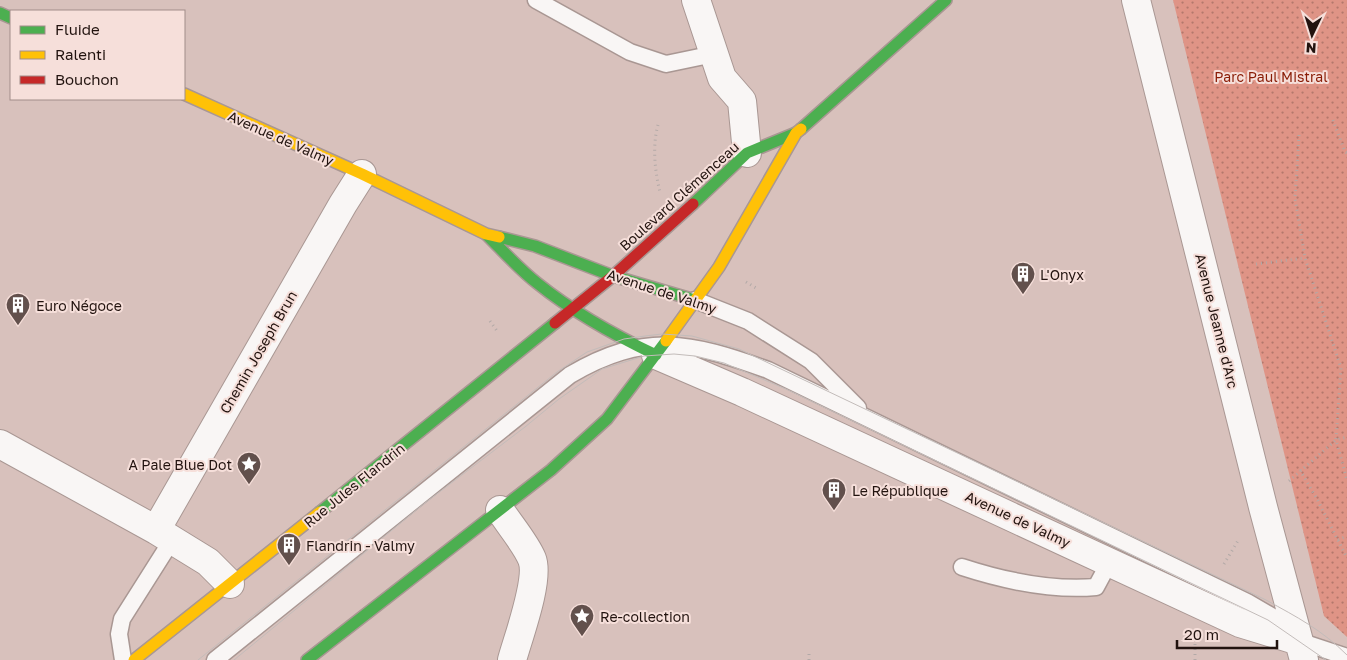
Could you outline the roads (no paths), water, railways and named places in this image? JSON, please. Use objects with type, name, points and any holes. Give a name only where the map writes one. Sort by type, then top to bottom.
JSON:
[{"type":"main road","name":"Boulevard Clémenceau","points":[[652,349],[695,300],[719,267],[796,133],[946,0]]},
{"type":"main road","name":"Avenue de Valmy","points":[[185,94],[362,174],[486,234],[535,246],[613,276],[695,300]]},
{"type":"main road","name":"Boulevard Clémenceau","points":[[572,309],[613,276],[748,153],[796,133]]},
{"type":"main road","name":"Avenue de Valmy","points":[[486,234],[536,282],[572,309],[652,349]]},
{"type":"main road","name":"Rue Jules Flandrin","points":[[134,660],[516,356],[572,309]]},
{"type":"main road","points":[[307,660],[551,470],[608,418],[652,349]]},
{"type":"street","points":[[696,0],[722,78],[742,101],[748,153]]},
{"type":"street","name":"Avenue Jeanne d'Arc","points":[[1136,0],[1263,507],[1302,651]]},
{"type":"street","name":"Chemin Joseph Brun","points":[[164,535],[343,204],[362,174]]},
{"type":"street","name":"Avenue de Valmy","points":[[652,349],[1302,651]]},
{"type":"street","points":[[0,444],[164,535],[208,562],[230,584]]},
{"type":"street","points":[[500,510],[532,559],[534,571],[532,588],[512,660]]},
{"type":"lane","points":[[536,0],[630,52],[666,64],[714,54]]},
{"type":"lane","name":"Avenue de Valmy","points":[[695,300],[748,321],[811,360],[867,417]]},
{"type":"lane","name":"Avenue de Valmy","points":[[652,349],[687,346],[732,357],[768,370],[867,417]]},
{"type":"lane","points":[[215,660],[570,375],[590,363],[652,349]]},
{"type":"lane","points":[[867,417],[1247,602],[1278,620],[1302,651],[1347,657]]},
{"type":"lane","name":"Chemin Joseph Brun","points":[[124,660],[119,634],[122,619],[164,535]]},
{"type":"lane","points":[[962,567],[1000,579],[1040,586],[1079,588],[1096,587],[1110,562]]},
{"type":"tram line","points":[[198,660],[557,372],[587,352],[624,339],[662,334],[692,336],[739,349],[1266,600],[1319,631],[1347,655]]},
{"type":"tram line","points":[[234,660],[425,503],[559,399],[602,369],[644,356],[674,354],[695,356],[724,363],[786,389],[1268,620],[1326,660]]},
{"type":"place","name":"L'Onyx","points":[[1023,295]]},
{"type":"place","name":"Euro Négoce","points":[[18,326]]},
{"type":"place","name":"A Pale Blue Dot","points":[[249,485]]},
{"type":"place","name":"Le République","points":[[834,511]]},
{"type":"place","name":"Flandrin - Valmy","points":[[289,566]]},
{"type":"place","name":"Re-collection","points":[[582,637]]},
{"type":"park label","name":"Parc Paul Mistral","points":[[1271,76]]}]
